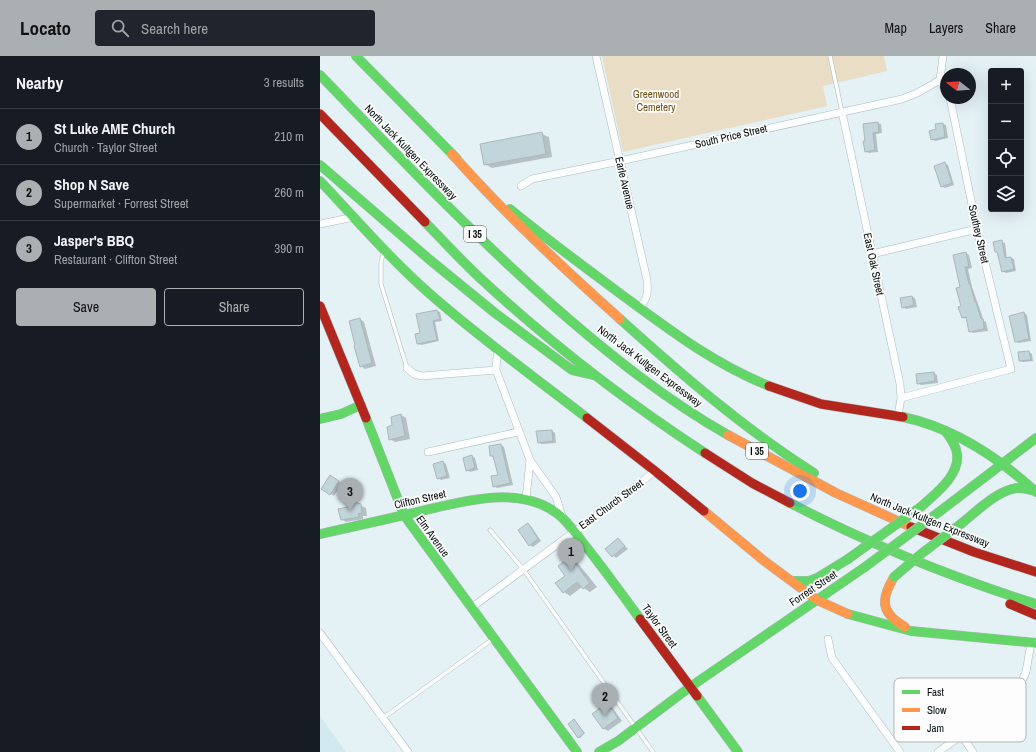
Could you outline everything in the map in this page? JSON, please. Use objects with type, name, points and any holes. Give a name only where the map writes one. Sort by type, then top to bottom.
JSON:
[{"type":"main road","points":[[356,56],[452,154],[528,225],[703,354],[736,373],[765,385],[827,405],[898,416],[922,422],[944,430],[967,441],[1003,464],[1035,491]]},
{"type":"main road","name":"North Jack Kultgen Expressway","points":[[320,76],[465,225],[519,276],[576,326],[674,401],[710,425],[821,485],[876,512],[963,547],[1036,572]]},
{"type":"main road","name":"I 35","points":[[320,114],[486,283],[539,329],[596,375],[674,432],[731,470],[794,505],[842,529],[909,559],[959,579],[1036,604]]},
{"type":"main road","points":[[452,154],[494,202],[516,223],[600,301],[708,397],[757,435],[802,466],[876,512]]},
{"type":"main road","points":[[320,165],[495,313],[572,370],[596,375]]},
{"type":"main road","points":[[320,181],[412,279],[499,350],[655,471],[763,560],[817,600],[845,613],[916,632],[1034,643]]},
{"type":"main road","name":"Elm Avenue","points":[[320,306],[404,515],[577,752]]},
{"type":"main road","points":[[320,419],[341,414],[361,405]]},
{"type":"main road","points":[[792,581],[808,581],[817,578],[848,559],[922,506],[946,482],[954,472],[957,464],[956,449],[951,437],[944,430]]},
{"type":"main road","name":"Forrest Street","points":[[599,752],[618,741],[690,687],[865,567],[1036,438]]},
{"type":"main road","points":[[916,632],[895,621],[888,614],[884,605],[884,596],[894,577],[921,554],[1003,492],[1020,488],[1035,491]]},
{"type":"main road","name":"Clifton Street","points":[[320,534],[466,501],[502,496],[526,499]]},
{"type":"main road","name":"Taylor Street","points":[[526,499],[562,516],[591,552],[738,752]]},
{"type":"main road","points":[[941,572],[999,600],[1036,615]]},
{"type":"street","name":"Earle Avenue","points":[[596,56],[647,280],[647,298],[640,308]]},
{"type":"street","points":[[942,68],[943,56]]},
{"type":"street","name":"South Price Street","points":[[520,186],[532,179],[620,162],[902,100],[940,80]]},
{"type":"street","name":"Southey Street","points":[[901,398],[1011,369],[977,229],[951,104]]},
{"type":"street","name":"East Oak Street","points":[[842,112],[900,384],[901,398],[898,416]]},
{"type":"street","points":[[320,224],[354,217]]},
{"type":"street","points":[[872,254],[977,229]]},
{"type":"street","name":"Taylor Street","points":[[499,350],[496,370],[518,432],[530,460],[556,497],[562,516]]},
{"type":"street","points":[[408,368],[414,374],[422,376],[496,370]]},
{"type":"street","points":[[428,452],[518,432]]},
{"type":"street","name":"Taylor Street","points":[[526,499],[530,460]]},
{"type":"street","name":"East Church Street","points":[[471,608],[655,471]]},
{"type":"street","points":[[320,633],[408,752]]},
{"type":"street","points":[[828,639],[832,658],[900,752]]},
{"type":"street","points":[[1023,678],[1034,643]]},
{"type":"street","points":[[938,752],[952,742]]},
{"type":"street","points":[[966,742],[973,752]]},
{"type":"lane","points":[[830,56],[842,112]]},
{"type":"lane","points":[[385,250],[381,262],[381,284],[408,368]]},
{"type":"lane","points":[[490,530],[524,569],[653,752]]},
{"type":"lane","points":[[383,718],[494,638]]},
{"type":"shaded area","points":[[320,716],[346,752],[320,752]]},
{"type":"green space","name":"Greenwood Cemetery","points":[[602,56],[884,56],[887,71],[823,86],[827,106],[623,152]]},
{"type":"building","points":[[878,122],[879,132],[873,133],[875,150],[865,152],[863,141],[865,141],[863,124]]},
{"type":"building","points":[[943,123],[945,137],[931,140],[929,131],[936,129],[935,124]]},
{"type":"building","points":[[542,132],[546,154],[484,165],[480,144]]},
{"type":"building","points":[[945,162],[952,183],[941,187],[934,166]]},
{"type":"building","points":[[1002,240],[1005,258],[1011,257],[1014,269],[1002,272],[993,242]]},
{"type":"building","points":[[966,252],[969,267],[965,267],[975,302],[981,319],[983,319],[984,329],[969,332],[966,317],[962,318],[958,307],[961,306],[956,288],[960,287],[953,255]]},
{"type":"building","points":[[912,296],[914,305],[902,308],[900,298]]},
{"type":"building","points":[[437,310],[440,319],[433,321],[437,340],[417,344],[415,334],[420,333],[416,314]]},
{"type":"building","points":[[1024,312],[1029,339],[1015,342],[1009,316]]},
{"type":"building","points":[[360,318],[372,363],[360,367],[349,321]]},
{"type":"building","points":[[1029,351],[1031,360],[1019,361],[1018,352]]},
{"type":"building","points":[[934,372],[935,381],[917,384],[916,374]]},
{"type":"building","points":[[401,414],[405,436],[389,440],[387,427],[392,425],[391,417]]},
{"type":"building","points":[[552,430],[553,441],[538,443],[536,431]]},
{"type":"building","points":[[501,444],[510,483],[493,487],[491,476],[498,475],[493,456],[490,456],[489,446]]},
{"type":"building","points":[[472,455],[475,468],[466,471],[463,458]]},
{"type":"building","points":[[443,461],[447,476],[437,479],[433,464]]},
{"type":"building","points":[[330,475],[339,481],[330,495],[321,489]]},
{"type":"building","points":[[354,502],[361,504],[362,513],[358,514],[359,517],[341,520],[338,509],[352,506]]},
{"type":"building","points":[[528,523],[538,539],[529,546],[518,530]]},
{"type":"building","points":[[618,538],[625,546],[612,557],[605,549]]},
{"type":"building","points":[[570,557],[590,583],[583,589],[577,582],[563,593],[555,583],[565,576],[558,566]]},
{"type":"building","points":[[607,703],[618,718],[603,729],[592,714]]},
{"type":"building","points":[[574,719],[584,733],[578,738],[568,724]]},
{"type":"traffic: fast","points":[[356,56],[457,159]]},
{"type":"traffic: fast","points":[[320,75],[465,223],[556,308],[639,376],[683,407],[728,435]]},
{"type":"traffic: fast","points":[[320,165],[430,260],[495,313],[572,370],[594,375]]},
{"type":"traffic: fast","points":[[320,181],[415,281],[488,342],[587,418]]},
{"type":"traffic: fast","points":[[510,209],[618,292],[690,344],[728,367],[769,386]]},
{"type":"traffic: fast","points":[[425,222],[480,278],[560,348],[617,392],[705,453]]},
{"type":"traffic: fast","points":[[620,319],[713,400],[762,438],[814,473]]},
{"type":"traffic: fast","points":[[320,419],[341,414],[361,405]]},
{"type":"traffic: fast","points":[[903,417],[940,428],[957,436],[991,456],[1036,492]]},
{"type":"traffic: fast","points":[[366,418],[404,515],[577,752]]},
{"type":"traffic: fast","points":[[922,506],[946,483],[955,469],[957,462],[956,448],[946,432]]},
{"type":"traffic: fast","points":[[939,512],[1036,438]]},
{"type":"traffic: fast","points":[[962,523],[1002,493],[1017,488],[1035,491]]},
{"type":"traffic: fast","points":[[320,534],[465,501],[505,497],[524,499],[542,504],[558,514],[572,528],[640,619]]},
{"type":"traffic: fast","points":[[790,503],[880,546],[911,559],[973,583],[1036,604]]},
{"type":"traffic: fast","points":[[848,559],[922,506]]},
{"type":"traffic: fast","points":[[865,567],[939,512]]},
{"type":"traffic: fast","points":[[894,577],[921,554],[962,523]]},
{"type":"traffic: fast","points":[[792,581],[809,581],[817,578],[848,559]]},
{"type":"traffic: fast","points":[[599,752],[618,741],[690,687],[865,567]]},
{"type":"traffic: fast","points":[[848,614],[911,631],[1036,643]]},
{"type":"traffic: fast","points":[[697,696],[738,752]]},
{"type":"traffic: slow","points":[[452,154],[533,239],[620,319]]},
{"type":"traffic: slow","points":[[728,435],[836,493],[911,527]]},
{"type":"traffic: slow","points":[[704,511],[763,560],[817,600],[848,614]]},
{"type":"traffic: slow","points":[[894,577],[886,593],[885,605],[891,617],[905,627]]},
{"type":"traffic: jam","points":[[320,114],[425,222]]},
{"type":"traffic: jam","points":[[320,306],[366,418]]},
{"type":"traffic: jam","points":[[769,386],[821,404],[903,417]]},
{"type":"traffic: jam","points":[[587,418],[704,511]]},
{"type":"traffic: jam","points":[[705,453],[752,483],[790,503]]},
{"type":"traffic: jam","points":[[911,527],[974,552],[1036,572]]},
{"type":"traffic: jam","points":[[1010,604],[1036,615]]},
{"type":"traffic: jam","points":[[640,619],[697,696]]},
{"type":"place","name":"Jasper's BBQ","points":[[350,511]]},
{"type":"place","name":"St Luke AME Church","points":[[571,571]]},
{"type":"place","name":"Shop N Save","points":[[605,716]]}]
